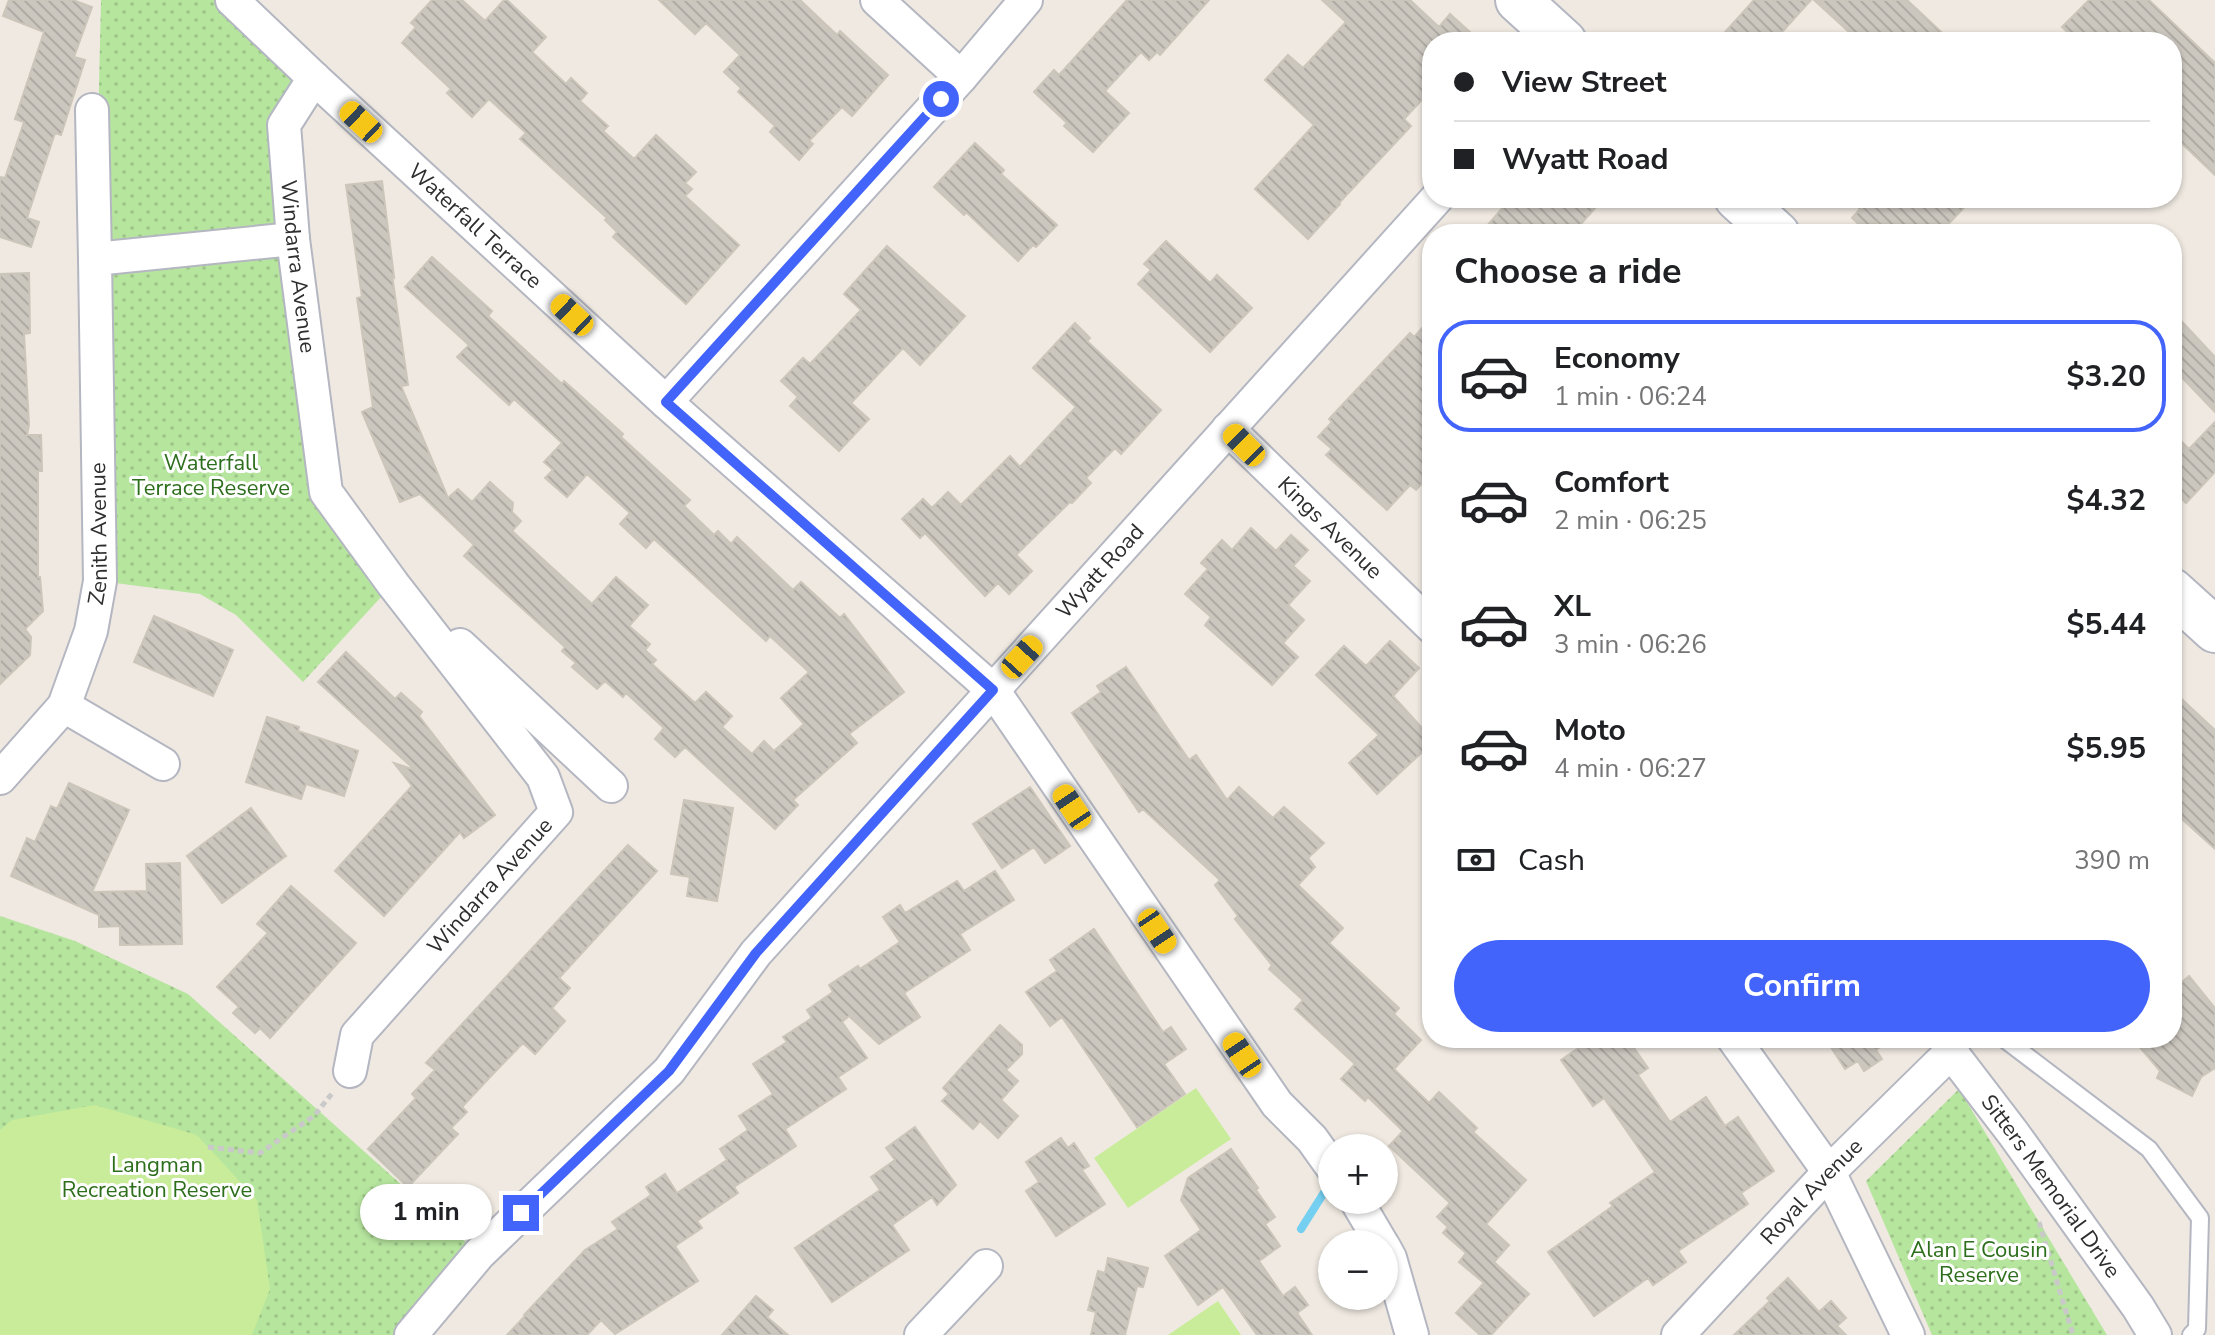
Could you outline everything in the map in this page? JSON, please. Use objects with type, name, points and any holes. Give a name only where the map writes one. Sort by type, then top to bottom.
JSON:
[{"type":"main road","points":[[1518,0],[1553,32]]},
{"type":"main road","points":[[1748,208],[1766,224]]},
{"type":"main road","points":[[2182,600],[2215,630]]},
{"type":"street","name":"Waterfall Terrace","points":[[232,0],[666,402],[993,690],[1277,1104],[1318,1148]]},
{"type":"street","points":[[877,0],[961,77]]},
{"type":"street","points":[[666,402],[961,77],[1026,0]]},
{"type":"street","name":"Windarra Avenue","points":[[314,78],[284,125],[293,239],[326,492],[393,584],[543,777],[556,812],[357,1035],[350,1071]]},
{"type":"street","name":"Zenith Avenue","points":[[0,778],[64,706],[91,631],[100,581],[92,110]]},
{"type":"street","name":"Wyatt Road","points":[[411,1335],[479,1254],[669,1071],[756,953],[1428,208]]},
{"type":"street","points":[[95,259],[293,239]]},
{"type":"street","name":"Kings Avenue","points":[[1228,429],[1422,617]]},
{"type":"street","name":"Windarra Avenue","points":[[393,584],[611,786]]},
{"type":"street","points":[[64,706],[163,764]]},
{"type":"street","points":[[1740,1048],[1829,1172],[1908,1335]]},
{"type":"street","name":"Royal Avenue","points":[[1678,1335],[1829,1172],[1950,1048]]},
{"type":"street","name":"Sitters Memorial Drive","points":[[1955,1048],[2155,1335]]},
{"type":"street","points":[[921,1335],[986,1266]]},
{"type":"street","points":[[1398,1291],[1412,1335]]},
{"type":"lane","points":[[2016,1048],[2149,1149],[2200,1218],[2197,1329],[2191,1335]]},
{"type":"path","points":[[208,1147],[260,1153],[314,1116],[350,1071]]},
{"type":"path","points":[[2039,1219],[2073,1335]]},
{"type":"green space","name":"Waterfall Terrace Reserve","points":[[101,0],[232,0],[314,78],[284,126],[326,492],[393,584],[303,682],[236,615],[200,594],[100,581],[95,259]]},
{"type":"green space","name":"Langman Recreation Reserve","points":[[0,916],[75,941],[188,994],[479,1254],[411,1335],[0,1335]]},
{"type":"green space","points":[[1196,1088],[1231,1139],[1128,1208],[1094,1158]]},
{"type":"green space","name":"Alan E Cousin Reserve","points":[[1959,1089],[2107,1335],[1932,1335],[1866,1181]]},
{"type":"green space","points":[[95,1105],[197,1135],[257,1200],[270,1289],[252,1335],[0,1335],[0,1130],[12,1120]]},
{"type":"green space","points":[[1218,1301],[1241,1335],[1168,1335]]},
{"type":"building","points":[[9,0],[73,0],[92,7],[74,57],[85,60],[61,135],[55,133],[27,218],[39,222],[31,247],[0,237],[0,177],[5,178],[24,122],[15,119],[44,32],[3,16]]},
{"type":"building","points":[[432,0],[462,0],[485,21],[507,0],[546,37],[532,52],[566,84],[571,78],[587,93],[580,101],[608,126],[603,131],[634,159],[656,135],[696,172],[685,183],[692,189],[685,196],[739,245],[686,304],[613,237],[617,232],[605,220],[607,218],[520,139],[526,133],[489,99],[472,117],[447,93],[451,89],[402,43],[416,27],[411,23]]},
{"type":"building","points":[[659,0],[800,0],[837,35],[840,31],[888,75],[852,116],[842,107],[809,141],[813,144],[799,160],[770,132],[775,126],[738,92],[741,88],[724,72],[740,55],[706,23],[695,34]]},
{"type":"building","points":[[1127,0],[1209,0],[1160,55],[1157,52],[1149,60],[1141,52],[1105,91],[1129,113],[1093,152],[1064,126],[1067,123],[1034,92],[1054,70],[1059,75]]},
{"type":"building","points":[[1322,0],[1410,0],[1439,27],[1450,14],[1470,32],[1422,32],[1422,100],[1404,119],[1411,126],[1308,239],[1255,189],[1314,125],[1265,80],[1288,55],[1303,68],[1346,22]]},
{"type":"building","points":[[1754,0],[1811,0],[1782,32],[1725,32]]},
{"type":"building","points":[[1814,0],[1907,0],[1941,32],[1849,32]]},
{"type":"building","points":[[2089,0],[2149,0],[2215,63],[2215,175],[2182,144],[2182,32],[2067,32],[2062,27]]},
{"type":"building","points":[[975,143],[1004,170],[1001,174],[1057,225],[1018,261],[934,187]]},
{"type":"building","points":[[382,181],[408,385],[401,386],[448,498],[458,489],[472,502],[490,482],[513,503],[512,512],[521,521],[512,531],[592,604],[616,577],[648,605],[629,626],[650,644],[645,650],[656,660],[652,664],[695,703],[706,692],[732,716],[722,727],[752,754],[764,741],[774,751],[804,724],[781,698],[809,672],[770,636],[766,641],[654,539],[646,548],[620,524],[630,513],[587,474],[567,497],[545,478],[553,470],[544,462],[562,443],[514,399],[509,405],[457,357],[469,345],[405,287],[432,257],[492,311],[488,316],[562,384],[564,381],[623,434],[621,437],[690,500],[684,506],[714,535],[718,531],[731,544],[737,537],[793,590],[801,582],[840,618],[844,614],[904,692],[849,734],[857,743],[793,800],[798,805],[775,829],[685,747],[675,757],[655,739],[664,728],[626,693],[623,697],[605,681],[597,689],[572,667],[576,663],[562,651],[565,647],[464,556],[474,545],[420,494],[400,502],[362,412],[373,407],[357,298],[362,297],[346,185]]},
{"type":"building","points":[[1502,208],[1595,208],[1581,224],[1489,224]]},
{"type":"building","points":[[1964,208],[1948,224],[1858,224],[1852,218],[1860,209]]},
{"type":"building","points":[[1166,241],[1210,283],[1217,275],[1252,308],[1210,352],[1138,284],[1151,270],[1144,264]]},
{"type":"building","points":[[887,246],[965,316],[920,365],[903,348],[851,403],[869,419],[839,451],[790,406],[798,397],[781,381],[803,358],[810,364],[861,310],[844,294]]},
{"type":"building","points":[[29,273],[30,333],[24,334],[27,435],[41,435],[38,577],[43,611],[25,629],[31,637],[30,655],[0,684],[0,274]]},
{"type":"building","points":[[2182,322],[2215,357],[2215,412],[2182,377]]},
{"type":"building","points":[[1075,323],[1090,338],[1087,341],[1161,410],[1121,454],[1115,448],[1086,478],[1091,483],[1016,555],[1032,571],[1009,594],[998,583],[985,596],[925,533],[920,538],[902,519],[923,499],[932,508],[948,492],[961,505],[1010,456],[1020,467],[1076,407],[1033,368]]},
{"type":"building","points":[[1422,328],[1422,484],[1416,490],[1410,485],[1387,510],[1326,455],[1332,449],[1318,437],[1332,422],[1329,419],[1410,333],[1414,337]]},
{"type":"building","points":[[2215,422],[2215,472],[2186,503],[2182,499],[2182,442],[2189,449]]},
{"type":"building","points":[[1251,528],[1276,551],[1291,535],[1308,550],[1293,566],[1310,581],[1288,605],[1304,620],[1283,643],[1298,657],[1272,685],[1205,625],[1211,617],[1185,594],[1208,569],[1201,563],[1222,540],[1232,550]]},
{"type":"building","points":[[154,616],[233,650],[213,696],[134,662]]},
{"type":"building","points":[[1390,641],[1419,668],[1393,696],[1422,728],[1422,752],[1377,794],[1349,763],[1379,735],[1316,675],[1344,646],[1366,666]]},
{"type":"building","points":[[346,652],[395,699],[401,693],[422,712],[419,716],[495,815],[464,838],[460,832],[384,916],[335,871],[412,786],[394,763],[415,770],[318,682]]},
{"type":"building","points":[[1126,667],[1189,760],[1196,755],[1227,800],[1239,787],[1273,818],[1284,807],[1324,843],[1308,858],[1315,867],[1298,885],[1343,928],[1329,943],[1399,1008],[1394,1014],[1421,1040],[1394,1069],[1429,1103],[1439,1092],[1477,1128],[1473,1132],[1526,1180],[1486,1224],[1509,1245],[1494,1262],[1529,1294],[1491,1335],[1480,1335],[1456,1313],[1484,1283],[1459,1262],[1466,1253],[1443,1233],[1448,1227],[1437,1217],[1450,1203],[1398,1154],[1398,1136],[1403,1131],[1368,1097],[1365,1101],[1341,1079],[1355,1064],[1295,1009],[1303,1000],[1269,969],[1272,965],[1235,919],[1238,916],[1215,885],[1220,880],[1143,809],[1139,812],[1072,713],[1101,692],[1097,686]]},
{"type":"building","points":[[2182,699],[2215,730],[2215,849],[2182,819]]},
{"type":"building","points":[[267,717],[358,751],[344,796],[306,784],[301,799],[246,782]]},
{"type":"building","points":[[69,783],[129,810],[92,892],[147,891],[146,864],[180,863],[182,944],[120,945],[120,926],[99,927],[99,915],[11,876],[27,838],[35,842],[51,806],[57,809]]},
{"type":"building","points":[[1030,787],[1070,846],[1045,863],[1034,847],[1002,868],[973,824]]},
{"type":"building","points":[[684,800],[733,808],[717,901],[687,896],[690,877],[671,874]]},
{"type":"building","points":[[251,808],[286,856],[222,903],[187,856]]},
{"type":"building","points":[[628,845],[657,871],[559,978],[570,988],[552,1008],[565,1021],[535,1054],[523,1043],[492,1075],[462,1107],[467,1112],[451,1128],[458,1134],[408,1187],[368,1149],[416,1098],[412,1094],[435,1070],[426,1063]]},
{"type":"building","points":[[995,871],[1014,900],[960,934],[970,950],[904,993],[920,1017],[879,1044],[849,1016],[842,1022],[867,1058],[838,1077],[846,1089],[785,1129],[796,1146],[734,1187],[738,1193],[697,1221],[702,1228],[675,1246],[698,1281],[615,1334],[601,1320],[587,1335],[507,1335],[585,1250],[618,1229],[612,1222],[651,1195],[646,1187],[665,1174],[677,1193],[727,1160],[720,1149],[748,1130],[739,1116],[773,1094],[753,1064],[787,1042],[783,1037],[812,1018],[807,1010],[833,992],[829,985],[900,942],[883,917],[900,905],[905,913],[957,881],[964,891]]},
{"type":"building","points":[[291,886],[356,943],[270,1038],[260,1028],[255,1033],[233,1013],[239,1007],[217,987],[268,933],[257,924]]},
{"type":"building","points":[[1094,929],[1163,1032],[1171,1027],[1186,1049],[1164,1064],[1185,1094],[1137,1127],[1062,1017],[1050,1026],[1026,992],[1057,971],[1050,960]]},
{"type":"building","points":[[2189,976],[2215,1008],[2215,1068],[2201,1077],[2192,1096],[2157,1078],[2160,1071],[2140,1048],[2182,1048],[2182,982]]},
{"type":"building","points":[[1000,1025],[1022,1045],[1022,1054],[1006,1070],[1018,1081],[1001,1100],[1018,1116],[998,1138],[980,1121],[973,1129],[942,1101],[949,1094],[943,1088]]},
{"type":"building","points":[[1578,1048],[1634,1048],[1648,1068],[1638,1075],[1670,1122],[1706,1097],[1725,1126],[1738,1117],[1774,1171],[1741,1193],[1748,1204],[1678,1251],[1686,1262],[1653,1285],[1648,1278],[1594,1316],[1548,1252],[1655,1172],[1604,1098],[1593,1106],[1561,1060]]},
{"type":"building","points":[[1831,1048],[1879,1048],[1876,1050],[1882,1059],[1864,1071],[1858,1061],[1845,1069]]},
{"type":"building","points":[[915,1127],[956,1185],[937,1205],[932,1197],[892,1225],[909,1250],[832,1302],[795,1248],[880,1190],[871,1177],[895,1160],[886,1148]]},
{"type":"building","points":[[1061,1138],[1068,1148],[1074,1143],[1089,1166],[1082,1170],[1105,1204],[1056,1236],[1026,1191],[1039,1182],[1026,1162]]},
{"type":"building","points":[[1231,1149],[1275,1217],[1265,1224],[1280,1246],[1259,1261],[1283,1296],[1295,1287],[1308,1305],[1297,1313],[1312,1335],[1257,1335],[1223,1287],[1198,1305],[1165,1256],[1201,1230],[1181,1200],[1188,1178]]},
{"type":"building","points":[[1108,1258],[1148,1268],[1143,1287],[1137,1286],[1125,1335],[1091,1335],[1096,1312],[1088,1310],[1098,1271],[1105,1273]]},
{"type":"building","points":[[1788,1278],[1819,1312],[1831,1301],[1846,1318],[1837,1326],[1846,1335],[1734,1335],[1770,1301],[1767,1298]]},
{"type":"building","points":[[756,1296],[773,1310],[767,1317],[788,1335],[722,1335]]},
{"type":"waterway","points":[[1301,1229],[1318,1202]]},
{"type":"route","points":[[521,1213],[669,1071],[756,953],[993,690],[666,402],[941,99]]}]
